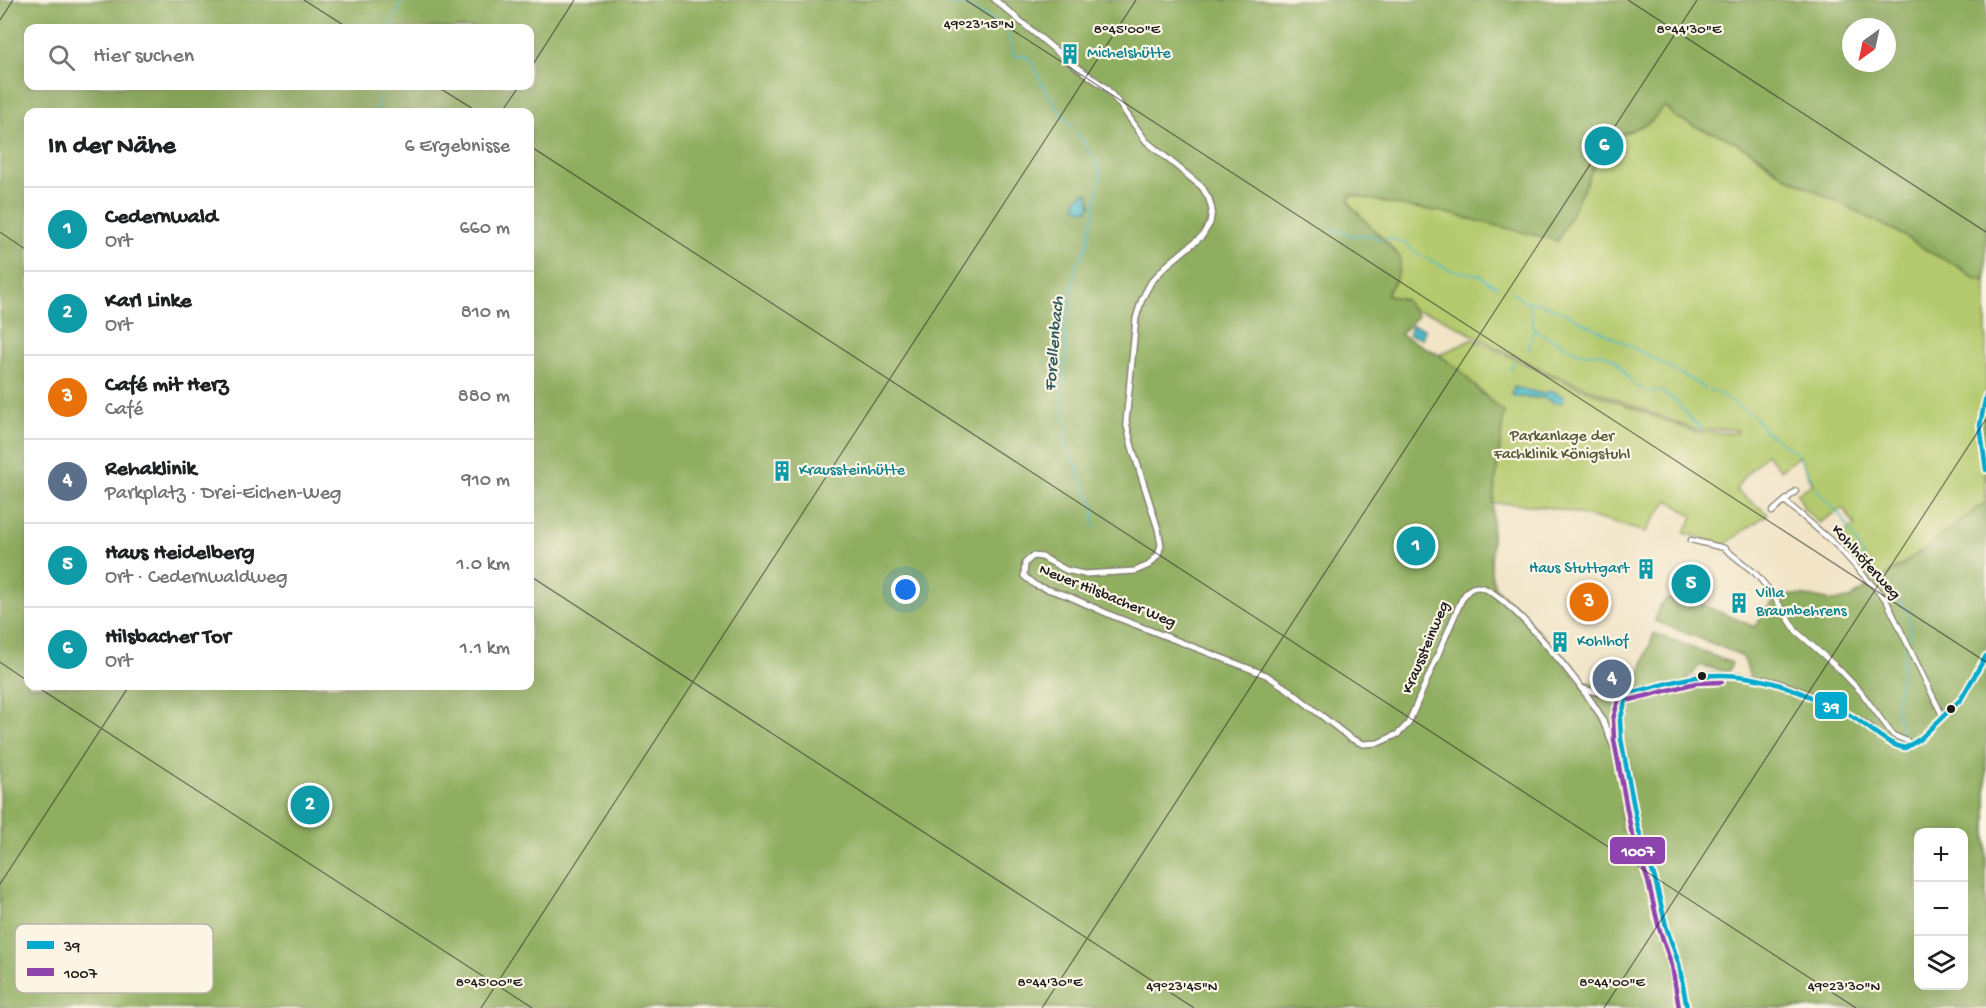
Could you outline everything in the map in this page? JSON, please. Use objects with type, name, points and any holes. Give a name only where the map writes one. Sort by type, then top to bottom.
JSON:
[{"type":"street","name":"Neuer Hilsbacher Weg","points":[[995,0],[1066,60],[1105,87],[1146,141],[1202,187],[1212,210],[1210,223],[1202,236],[1166,266],[1151,282],[1136,318],[1126,422],[1158,529],[1161,545],[1157,556],[1149,565],[1135,571],[1084,574],[1066,570],[1035,555],[1025,562],[1024,576],[1035,585],[1266,675],[1350,738]]},
{"type":"street","points":[[1986,395],[1980,429],[1986,470]]},
{"type":"street","points":[[1772,512],[1796,491]]},
{"type":"street","name":"Kohlhöferweg","points":[[1785,501],[1836,546],[1886,600],[1943,717]]},
{"type":"street","points":[[1691,540],[1724,548],[1755,573],[1772,593],[1796,632],[1839,669],[1861,692],[1893,735],[1914,744]]},
{"type":"street","name":"Kraussteinweg","points":[[1350,738],[1363,744],[1378,743],[1395,736],[1408,724],[1459,604],[1473,588],[1483,588],[1528,624],[1581,688],[1600,715],[1628,774]]},
{"type":"street","points":[[1581,688],[1601,693],[1628,693],[1701,676],[1728,675],[1760,679],[1784,685],[1822,701],[1867,725],[1897,746],[1905,747],[1914,744],[1965,693],[1986,656]]},
{"type":"street","points":[[1628,693],[1620,720],[1621,739],[1638,828],[1655,879],[1678,964],[1687,1008]]},
{"type":"green space","points":[[0,0],[1986,0],[1986,281],[1977,279],[1896,231],[1783,175],[1760,156],[1725,137],[1675,117],[1665,106],[1650,122],[1620,135],[1598,158],[1558,241],[1443,212],[1396,205],[1353,195],[1348,198],[1351,206],[1400,257],[1397,277],[1386,294],[1405,300],[1418,316],[1400,334],[1439,355],[1460,370],[1481,393],[1504,412],[1493,503],[1491,573],[1495,587],[1540,633],[1580,683],[1635,686],[1654,633],[1732,663],[1729,671],[1699,666],[1692,675],[1687,677],[1688,682],[1702,686],[1712,680],[1752,684],[1741,655],[1655,621],[1659,607],[1667,599],[1703,605],[1755,627],[1778,594],[1833,601],[1849,599],[1897,569],[1986,502],[1986,1008],[0,1008]],"holes":[[[1088,193],[1092,205],[1087,210],[1079,209],[1076,204],[1078,197]],[[1621,806],[1629,806],[1628,830],[1621,830]]]},
{"type":"green space","name":"Parkanlage der Fachklinik Königstuhl","points":[[1665,106],[1686,122],[1733,141],[1773,169],[1896,231],[1977,279],[1986,281],[1986,502],[1929,546],[1874,583],[1848,554],[1842,543],[1844,533],[1855,525],[1843,508],[1819,523],[1804,509],[1798,493],[1813,484],[1799,456],[1781,470],[1766,454],[1743,478],[1736,490],[1768,514],[1724,545],[1684,533],[1693,516],[1668,500],[1645,532],[1551,508],[1493,503],[1504,412],[1439,355],[1473,339],[1553,377],[1695,432],[1737,433],[1738,431],[1732,429],[1695,430],[1552,374],[1436,315],[1413,310],[1405,300],[1386,294],[1395,282],[1396,252],[1351,206],[1348,198],[1353,195],[1443,212],[1558,241],[1598,158],[1620,135],[1650,122]]},
{"type":"green space","points":[[1986,395],[1986,502],[1985,464],[1981,435]]},
{"type":"water","points":[[1087,192],[1091,206],[1087,210],[1079,209],[1075,205],[1078,197]]},
{"type":"water","points":[[1412,325],[1425,329],[1422,339],[1409,334]]},
{"type":"water","points":[[1514,387],[1544,394],[1549,391],[1554,392],[1564,396],[1564,400],[1562,403],[1544,398],[1515,397],[1512,394]]},
{"type":"waterway","points":[[391,24],[403,0]]},
{"type":"waterway","name":"Forellenbach","points":[[944,0],[946,4],[960,3],[1005,28],[1013,53],[1016,57],[1024,55],[1031,61],[1042,84],[1073,128]]},
{"type":"waterway","points":[[376,108],[381,97],[379,90]]},
{"type":"waterway","name":"Forellenbach","points":[[1076,131],[1100,169],[1098,187]]},
{"type":"waterway","name":"Forellenbach","points":[[1097,528],[1093,522],[1095,508],[1093,501],[1062,440],[1068,430],[1063,395],[1066,355],[1065,326],[1071,310],[1070,297],[1077,262],[1082,257],[1088,242],[1098,190]]},
{"type":"waterway","points":[[1332,231],[1337,230],[1352,236],[1366,235],[1380,239]]},
{"type":"waterway","points":[[1384,239],[1393,239],[1407,244],[1416,253],[1450,270],[1480,275],[1498,287]]},
{"type":"waterway","points":[[1512,291],[1530,303],[1533,326],[1538,332],[1575,351],[1584,354],[1600,353],[1614,359],[1633,383],[1646,392],[1659,391],[1675,400],[1702,430]]},
{"type":"waterway","points":[[1530,302],[1545,305],[1566,314],[1647,355],[1706,389]]},
{"type":"waterway","points":[[1528,350],[1534,329]]},
{"type":"waterway","points":[[1510,370],[1514,362]]},
{"type":"waterway","points":[[1710,390],[1756,418],[1764,431],[1797,453],[1812,479]]},
{"type":"waterway","points":[[1814,483],[1821,496],[1837,511],[1851,531],[1867,564],[1909,613],[1910,638]]},
{"type":"waterway","points":[[1902,735],[1896,706],[1906,645]]},
{"type":"transit line","name":"39","points":[[1986,395],[1980,425],[1986,470]]},
{"type":"transit line","name":"39","points":[[1628,693],[1696,677],[1716,675],[1755,678],[1792,689],[1828,704],[1853,717],[1890,743],[1905,748],[1920,739],[1961,699],[1986,656]]},
{"type":"transit line","name":"1007","points":[[1630,700],[1696,683],[1722,682]]},
{"type":"transit line","name":"1007","points":[[1621,691],[1613,719],[1614,740],[1631,830],[1672,966],[1679,1008]]},
{"type":"transit line","name":"39","points":[[1628,693],[1620,720],[1621,739],[1638,828],[1679,964],[1687,1008]]},
{"type":"place","name":"Michelshütte","points":[[1070,54]]},
{"type":"place","name":"Hilsbacher Tor","points":[[1604,146]]},
{"type":"place","name":"Kraussteinhütte","points":[[782,471]]},
{"type":"place","name":"Cedernwald","points":[[1416,546]]},
{"type":"place","name":"Haus Stuttgart","points":[[1646,569]]},
{"type":"place","name":"Haus Heidelberg","points":[[1691,584]]},
{"type":"place","name":"Café mit Herz","points":[[1589,602]]},
{"type":"place","name":"Villa Braunbehrens","points":[[1739,603]]},
{"type":"place","name":"Kohlhof","points":[[1560,642]]},
{"type":"place","name":"Rehaklinik","points":[[1612,679]]},
{"type":"place","name":"Karl Linke","points":[[310,805]]}]
